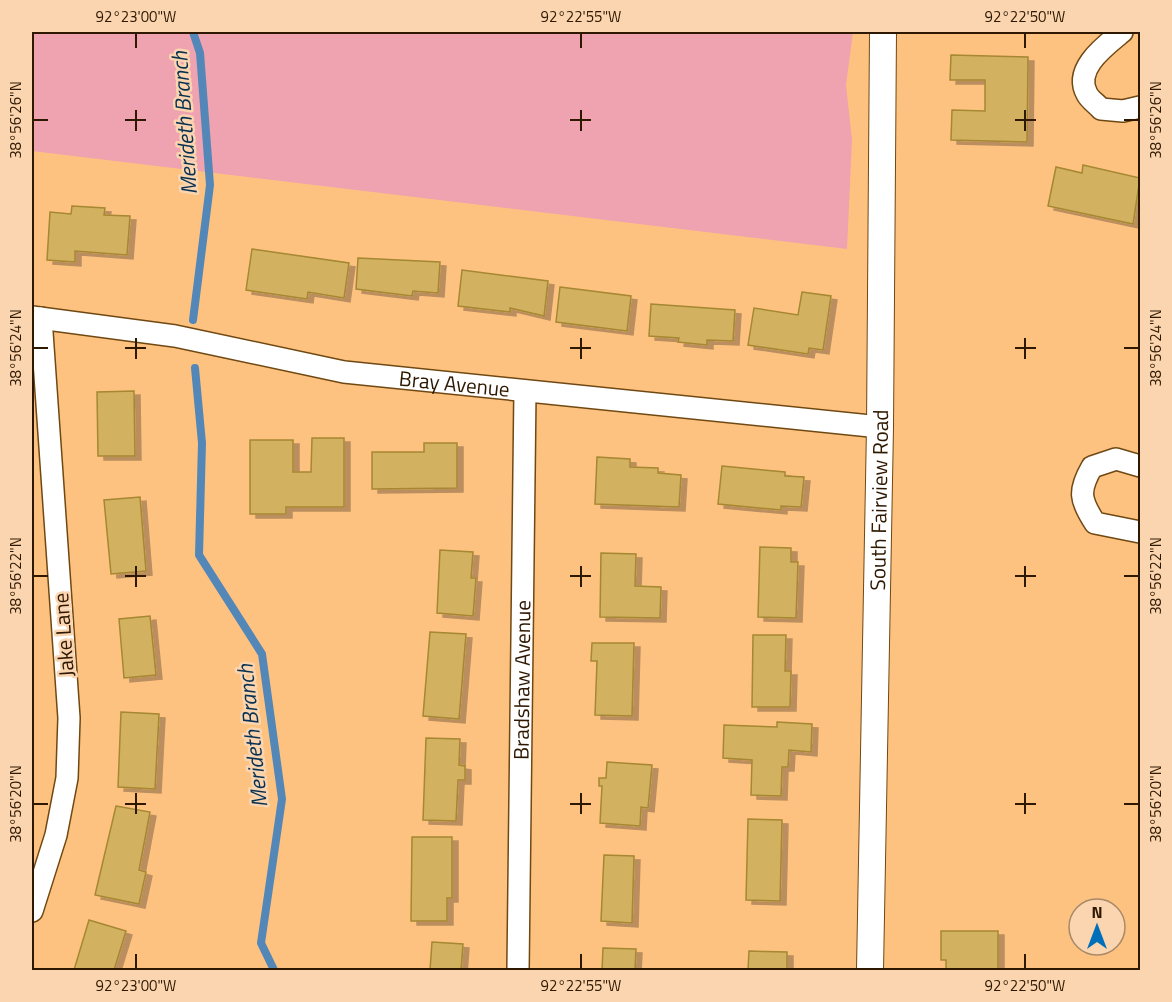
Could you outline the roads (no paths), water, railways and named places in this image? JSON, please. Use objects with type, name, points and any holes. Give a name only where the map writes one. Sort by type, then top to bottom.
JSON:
[{"type":"street","name":"South Fairview Road","points":[[870,970],[880,427],[883,32]]},
{"type":"street","points":[[1122,32],[1095,55],[1085,73],[1087,94],[1101,109],[1123,111],[1140,107]]},
{"type":"street","name":"Bray Avenue","points":[[36,318],[175,336],[344,372],[880,427]]},
{"type":"street","name":"Jake Lane","points":[[32,911],[56,835],[67,778],[69,718],[36,318]]},
{"type":"street","name":"Bradshaw Avenue","points":[[518,970],[525,391]]},
{"type":"street","points":[[1140,466],[1116,459],[1092,467],[1082,484],[1083,504],[1095,523],[1140,532]]},
{"type":"waterway","name":"Merideth Branch","points":[[193,32],[200,53],[210,185],[193,320]]},
{"type":"waterway","name":"Merideth Branch","points":[[195,368],[202,443],[199,555],[262,654],[282,799],[261,943],[274,970]]}]
